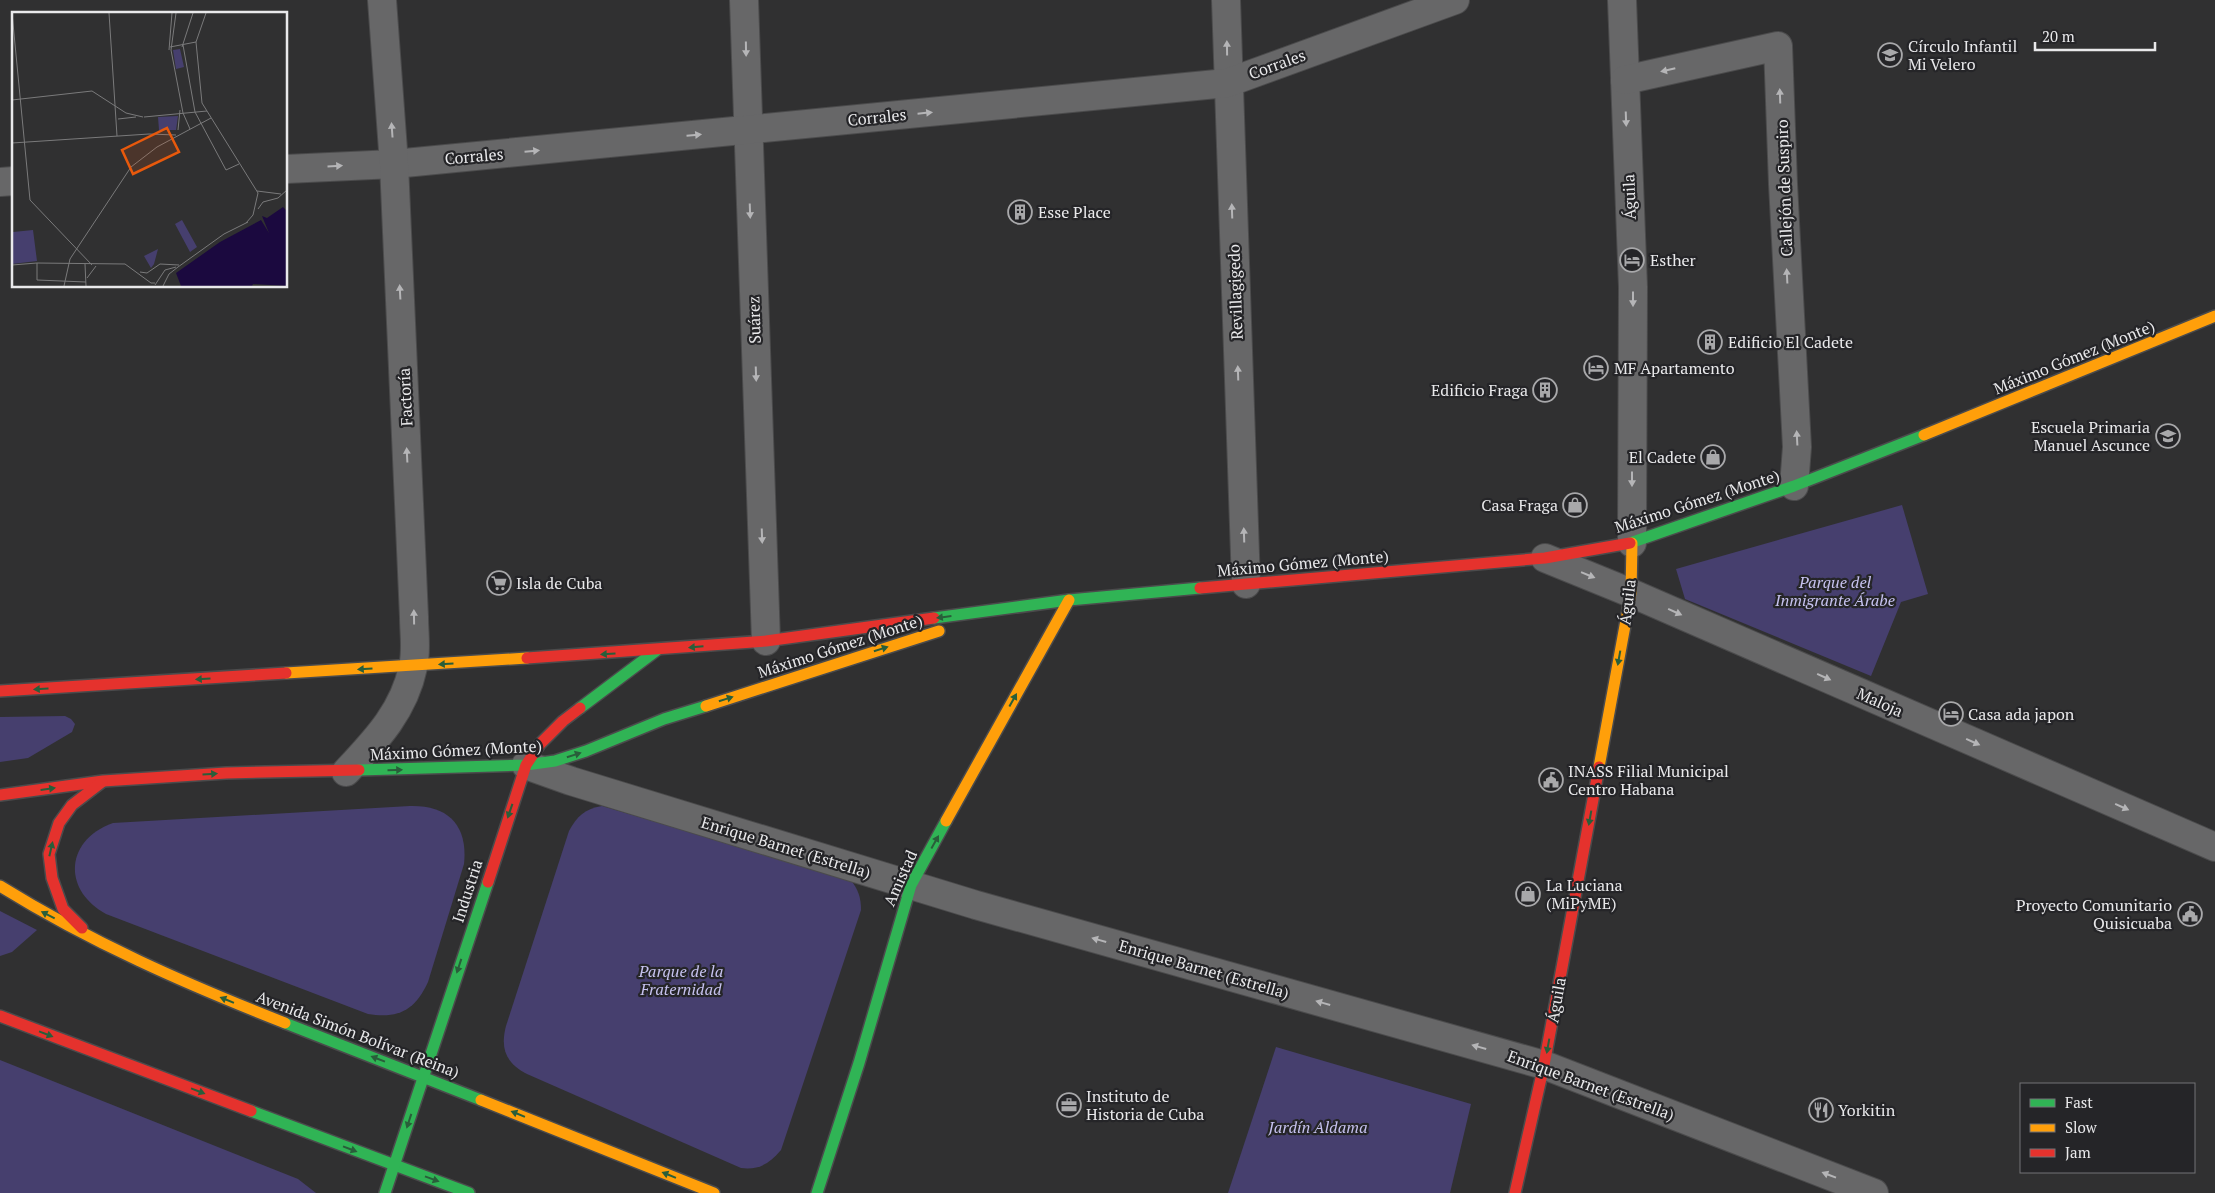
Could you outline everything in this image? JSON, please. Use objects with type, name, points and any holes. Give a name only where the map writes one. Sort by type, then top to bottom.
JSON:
[{"type":"main road","name":"Máximo Gómez (Monte)","points":[[0,691],[414,666],[766,641],[1069,600],[1545,558],[1632,543],[1794,486],[1992,408],[2215,316]]},
{"type":"main road","name":"Águila","points":[[1515,1193],[1544,1065],[1631,593],[1632,543]]},
{"type":"main road","name":"Amistad","points":[[817,1193],[859,1063],[911,885],[1069,600]]},
{"type":"main road","name":"Máximo Gómez (Monte)","points":[[0,795],[103,781],[226,773],[346,772],[526,765],[555,761],[664,719],[1010,609]]},
{"type":"main road","name":"Industria","points":[[385,1193],[526,765],[540,744],[563,721],[657,650]]},
{"type":"main road","points":[[90,936],[63,909],[52,878],[49,854],[59,823],[72,805],[103,781]]},
{"type":"main road","name":"Avenida Simón Bolívar (Reina)","points":[[0,886],[32,906],[174,978],[714,1193]]},
{"type":"main road","points":[[0,1016],[469,1193]]},
{"type":"street","name":"Factoría","points":[[346,772],[385,731],[402,700],[414,666],[414,607],[394,164],[382,0]]},
{"type":"street","name":"Suárez","points":[[744,0],[766,641]]},
{"type":"street","name":"Revillagigedo","points":[[1226,0],[1227,83],[1246,584]]},
{"type":"street","name":"Corrales","points":[[288,169],[394,164],[1227,83],[1455,0]]},
{"type":"street","name":"Águila","points":[[1622,0],[1633,287],[1632,543]]},
{"type":"street","name":"Callejón de Suspiro","points":[[1625,80],[1778,46],[1797,448],[1794,486]]},
{"type":"street","name":"Maloja","points":[[1545,558],[1631,593],[2215,847]]},
{"type":"street","name":"Enrique Barnet (Estrella)","points":[[526,765],[571,781],[985,908],[1544,1065],[1874,1193]]},
{"type":"green space","name":"Parque del Inmigrante Árabe","points":[[1902,505],[1928,594],[1901,602],[1871,676],[1685,599],[1676,569]]},
{"type":"green space","points":[[65,716],[75,724],[72,732],[28,758],[0,762],[0,717]]},
{"type":"green space","points":[[410,806],[435,809],[453,820],[463,839],[464,864],[428,982],[418,1000],[411,1006],[389,1015],[368,1014],[106,914],[92,904],[82,892],[76,879],[75,866],[78,853],[85,841],[97,831],[113,823]]},
{"type":"green space","name":"Parque de la Fraternidad","points":[[602,806],[850,879],[857,890],[860,897],[861,910],[781,1150],[763,1165],[753,1168],[741,1168],[527,1074],[514,1065],[506,1054],[504,1034],[506,1026],[569,831],[582,814]]},
{"type":"green space","points":[[0,911],[37,930],[12,952],[0,956]]},
{"type":"green space","name":"Jardín Aldama","points":[[1276,1047],[1471,1104],[1450,1193],[1228,1193]]},
{"type":"green space","points":[[0,1060],[298,1179],[316,1193],[0,1193]]},
{"type":"traffic: fast","points":[[1630,543],[1794,486],[1924,435]]},
{"type":"traffic: fast","points":[[934,618],[1069,600],[1200,588]]},
{"type":"traffic: fast","points":[[580,708],[657,650]]},
{"type":"traffic: fast","points":[[359,770],[526,765],[555,761],[586,751],[664,719],[706,706]]},
{"type":"traffic: fast","points":[[817,1193],[859,1063],[911,885],[946,821]]},
{"type":"traffic: fast","points":[[385,1193],[488,882]]},
{"type":"traffic: fast","points":[[285,1023],[481,1100]]},
{"type":"traffic: fast","points":[[251,1111],[469,1193]]},
{"type":"traffic: slow","points":[[1924,435],[2215,316]]},
{"type":"traffic: slow","points":[[1599,767],[1631,593],[1632,543]]},
{"type":"traffic: slow","points":[[946,821],[1069,600]]},
{"type":"traffic: slow","points":[[706,706],[939,631]]},
{"type":"traffic: slow","points":[[286,673],[527,658]]},
{"type":"traffic: slow","points":[[0,886],[69,926],[139,961],[285,1023]]},
{"type":"traffic: slow","points":[[481,1100],[714,1193]]},
{"type":"traffic: jam","points":[[1200,588],[1545,558],[1630,543]]},
{"type":"traffic: jam","points":[[527,658],[766,641],[934,618]]},
{"type":"traffic: jam","points":[[0,691],[286,673]]},
{"type":"traffic: jam","points":[[488,882],[526,765],[540,744],[563,721],[580,708]]},
{"type":"traffic: jam","points":[[1515,1193],[1544,1065],[1599,767]]},
{"type":"traffic: jam","points":[[0,795],[103,781],[226,773],[359,770]]},
{"type":"traffic: jam","points":[[82,928],[63,909],[52,878],[49,854],[59,823],[72,805],[102,782]]},
{"type":"traffic: jam","points":[[0,1016],[251,1111]]},
{"type":"place","name":"Círculo Infantil Mi Velero","points":[[1890,55]]},
{"type":"place","name":"Esse Place","points":[[1020,212]]},
{"type":"place","name":"Esther","points":[[1632,260]]},
{"type":"place","name":"Edificio El Cadete","points":[[1710,342]]},
{"type":"place","name":"MF Apartamento","points":[[1596,368]]},
{"type":"place","name":"Edificio Fraga","points":[[1545,390]]},
{"type":"place","name":"Escuela Primaria Manuel Ascunce","points":[[2168,436]]},
{"type":"place","name":"El Cadete","points":[[1713,457]]},
{"type":"place","name":"Casa Fraga","points":[[1575,505]]},
{"type":"place","name":"Isla de Cuba","points":[[499,583]]},
{"type":"place","name":"Casa ada japon","points":[[1951,714]]},
{"type":"place","name":"INASS Filial Municipal Centro Habana","points":[[1551,780]]},
{"type":"place","name":"La Luciana (MiPyME)","points":[[1528,894]]},
{"type":"place","name":"Proyecto Comunitario Quisicuaba","points":[[2190,914]]},
{"type":"place","name":"Instituto de Historia de Cuba","points":[[1069,1105]]},
{"type":"place","name":"Yorkitin","points":[[1821,1110]]}]
